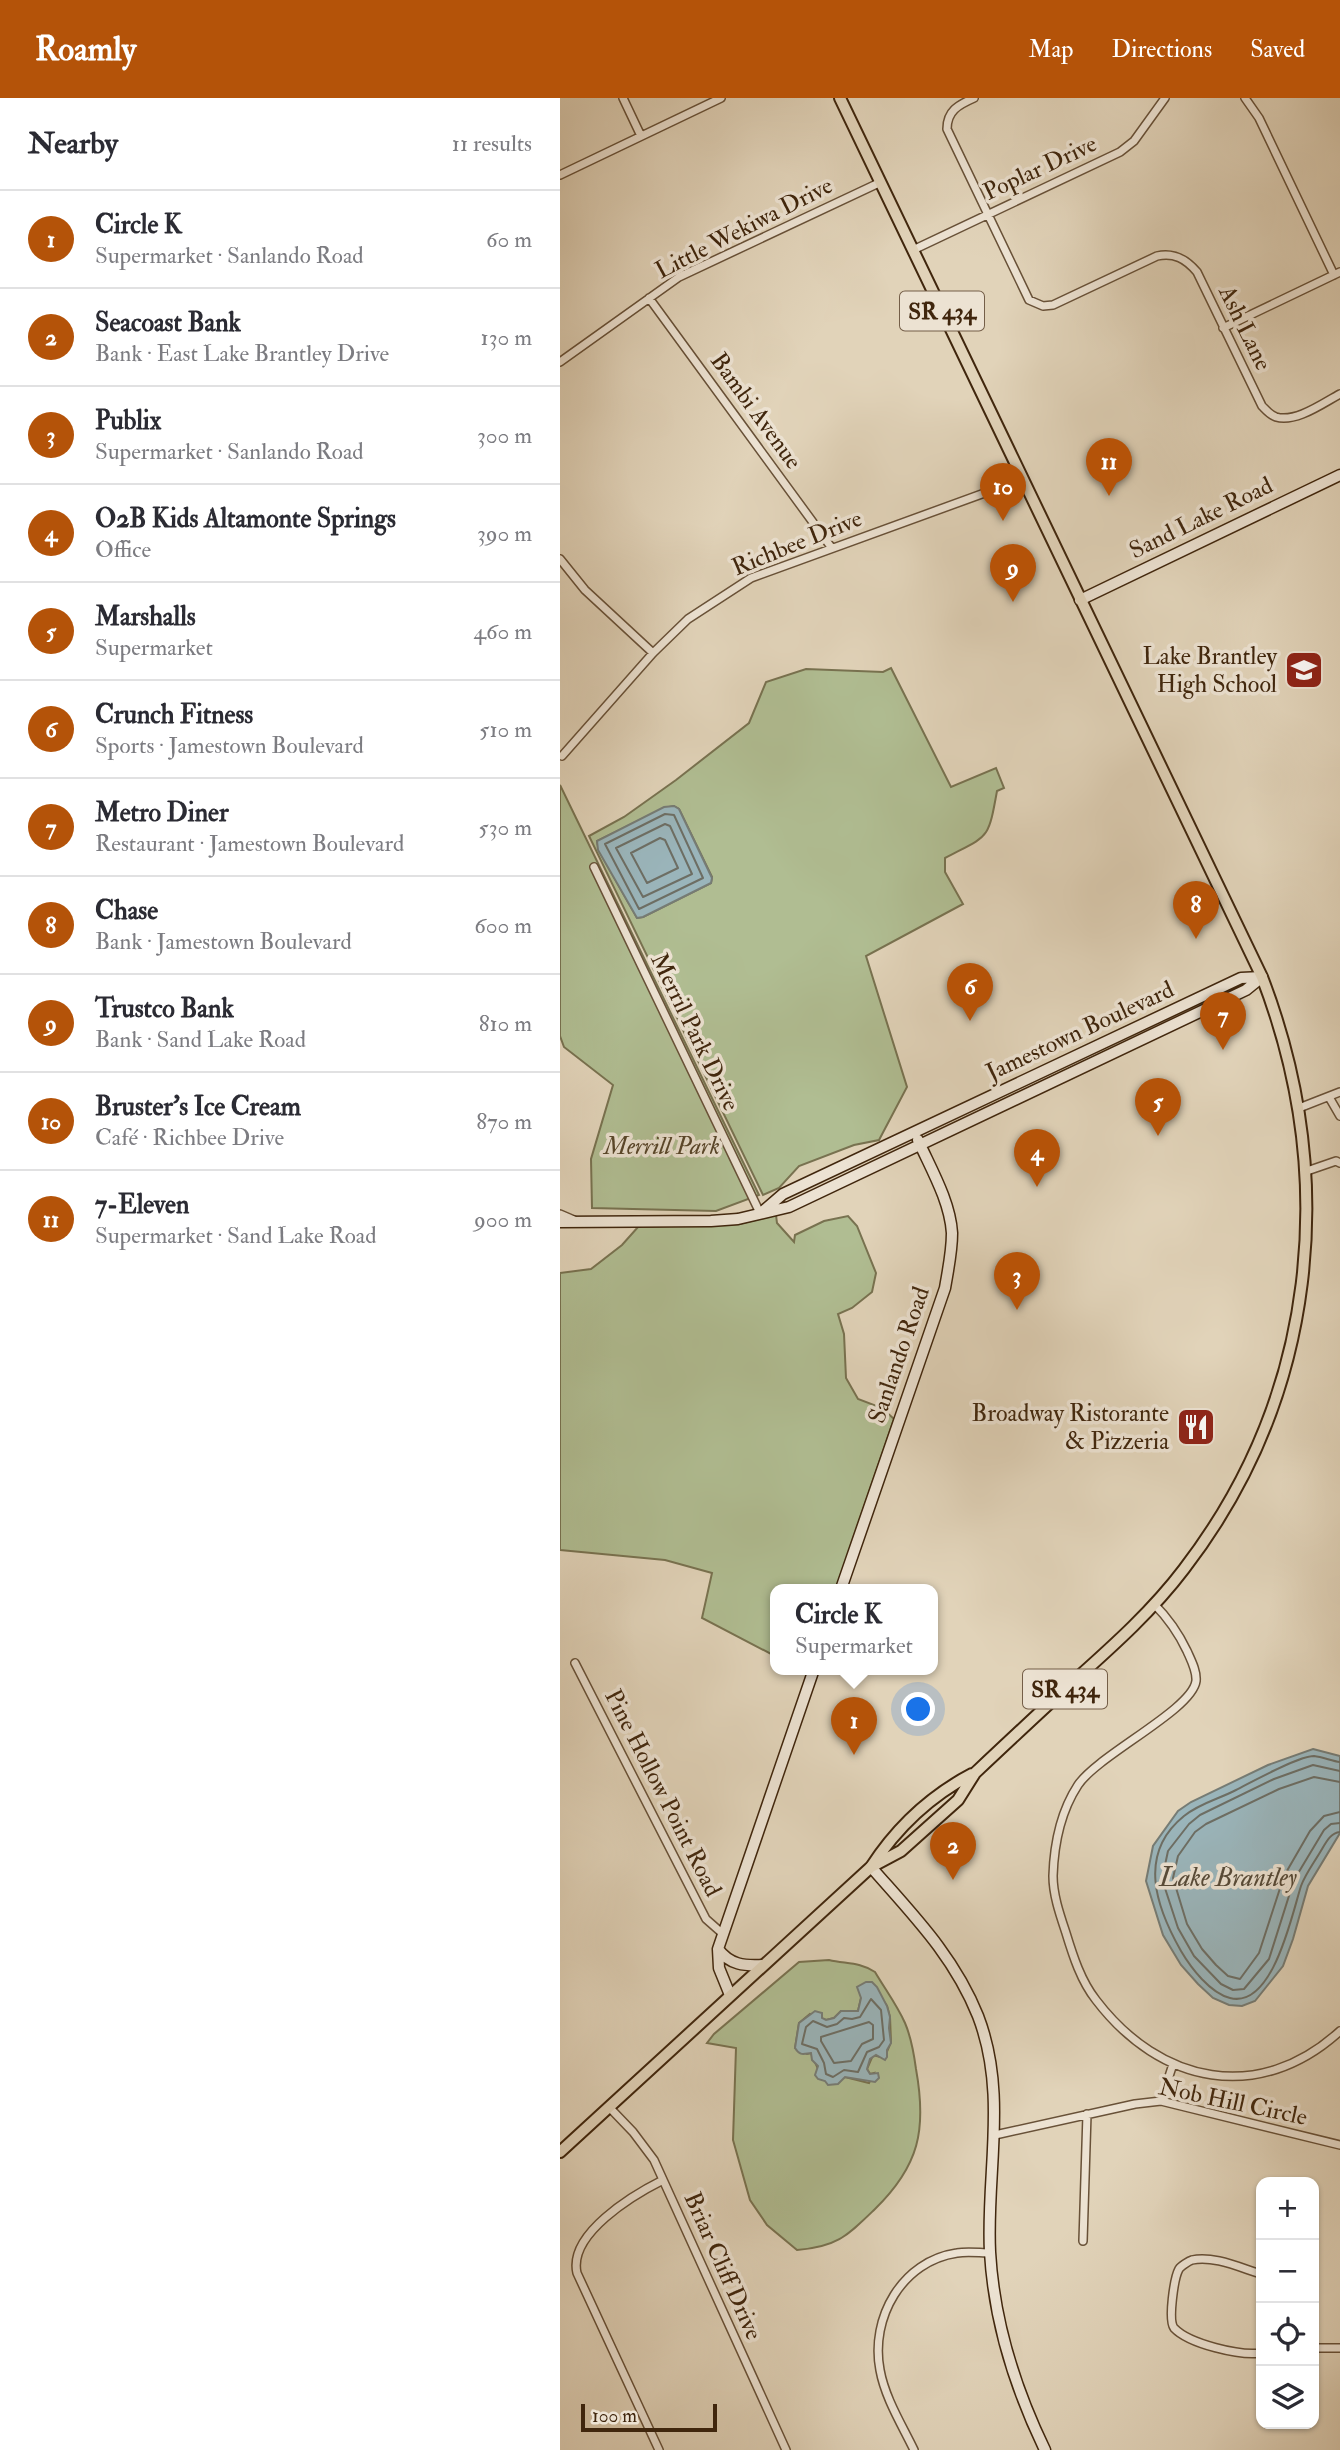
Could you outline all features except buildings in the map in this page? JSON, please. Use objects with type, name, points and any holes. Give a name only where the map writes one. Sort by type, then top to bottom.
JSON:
[{"type":"main road","name":"SR 434","points":[[560,2152],[871,1867],[901,1851],[958,1800],[975,1773],[1119,1640],[1154,1604],[1185,1568],[1222,1513],[1242,1476],[1270,1416],[1288,1360],[1301,1296],[1307,1243],[1307,1171],[1299,1108],[1281,1027],[1262,976],[840,98]]},
{"type":"main road","name":"SR 434","points":[[871,1867],[890,1838],[944,1788],[975,1773]]},
{"type":"street","points":[[623,98],[641,136]]},
{"type":"street","points":[[560,175],[721,98]]},
{"type":"street","points":[[974,98],[951,112],[947,129],[987,214]]},
{"type":"street","name":"Poplar Drive","points":[[913,250],[1119,152],[1134,141],[1165,98]]},
{"type":"street","points":[[1223,328],[1337,273],[1259,118],[1245,98]]},
{"type":"street","name":"Little Wekiwa Drive","points":[[560,362],[679,277],[881,183]]},
{"type":"street","name":"Ash Lane","points":[[987,214],[1023,292],[1035,304],[1053,304],[1157,256],[1177,256],[1189,262],[1197,272],[1262,406],[1278,417],[1299,414],[1340,394]]},
{"type":"street","name":"Bambi Avenue","points":[[649,298],[831,547]]},
{"type":"street","name":"Sand Lake Road","points":[[1080,600],[1340,475]]},
{"type":"street","name":"Richbee Drive","points":[[562,756],[653,653],[688,619],[751,578],[1023,479]]},
{"type":"street","points":[[560,559],[585,590],[653,653]]},
{"type":"street","name":"Merril Park Drive","points":[[594,867],[760,1213]]},
{"type":"street","name":"Jamestown Boulevard","points":[[760,1213],[783,1194],[1241,978],[1262,976]]},
{"type":"street","name":"Jamestown Boulevard","points":[[560,1222],[738,1219],[789,1207],[1246,990],[1262,976]]},
{"type":"street","points":[[1299,1108],[1340,1092]]},
{"type":"street","points":[[1329,1097],[1340,1116]]},
{"type":"street","name":"Sanlando Road","points":[[843,1584],[945,1288],[951,1259],[952,1232],[947,1206],[915,1133]]},
{"type":"street","points":[[1307,1171],[1336,1161],[1340,1163]]},
{"type":"street","points":[[560,1214],[578,1222]]},
{"type":"street","name":"Nob Hill Circle","points":[[1154,1604],[1175,1627],[1191,1659],[1196,1683],[1184,1701],[1097,1766],[1079,1783],[1064,1812],[1055,1850],[1053,1879],[1058,1908],[1082,1976],[1095,2000],[1118,2025],[1149,2049],[1173,2064],[1212,2075],[1231,2078],[1257,2075],[1305,2056],[1340,2031]]},
{"type":"street","name":"Pine Hollow Point Road","points":[[575,1663],[706,1919],[723,1934]]},
{"type":"street","points":[[730,1995],[719,1968],[718,1949],[812,1675]]},
{"type":"street","points":[[871,1867],[945,1953],[979,2018],[993,2075],[995,2136],[990,2253],[995,2298],[1008,2359],[1032,2424],[1045,2450]]},
{"type":"street","points":[[718,1949],[734,1963],[746,1966],[763,1965]]},
{"type":"street","points":[[1161,2101],[1173,2064]]},
{"type":"street","name":"Nob Hill Circle","points":[[995,2136],[1087,2114],[1161,2101],[1340,2145]]},
{"type":"street","name":"Briar Cliff Drive","points":[[609,2107],[647,2150],[663,2180],[786,2450]]},
{"type":"street","points":[[1083,2241],[1087,2114]]},
{"type":"street","points":[[659,2450],[582,2286],[575,2264],[576,2255],[587,2236],[633,2196],[663,2180]]},
{"type":"street","points":[[914,2450],[884,2386],[880,2371],[878,2333],[884,2312],[895,2293],[911,2275],[932,2261],[957,2253],[990,2253]]},
{"type":"street","points":[[1256,2273],[1208,2259],[1190,2260],[1179,2269],[1170,2316],[1174,2327],[1195,2340],[1231,2353],[1256,2353]]},
{"type":"street","points":[[1319,2348],[1340,2348]]},
{"type":"green space","points":[[891,668],[951,787],[996,768],[1004,788],[997,791],[991,819],[984,835],[945,858],[945,872],[963,904],[866,956],[907,1087],[879,1140],[854,1145],[799,1166],[779,1188],[763,1195],[589,836],[624,817],[749,723],[766,682],[806,669],[883,672]],"holes":[[[674,806],[679,809],[712,877],[711,883],[637,918],[599,851],[597,841],[664,808]]]},
{"type":"green space","name":"Merrill Park","points":[[560,785],[759,1195],[716,1211],[592,1208],[591,1159],[613,1085],[564,1047],[560,1036]]},
{"type":"green space","points":[[776,1215],[777,1223],[794,1242],[795,1235],[824,1221],[848,1216],[857,1226],[876,1273],[872,1292],[852,1308],[838,1314],[844,1334],[846,1378],[858,1399],[882,1408],[894,1419],[838,1584],[770,1584],[770,1653],[702,1618],[712,1573],[665,1560],[560,1550],[560,1273],[591,1269],[622,1245],[638,1227],[739,1224]]},
{"type":"green space","points":[[829,1960],[858,1965],[875,1972],[909,2034],[920,2111],[916,2146],[902,2178],[890,2193],[840,2239],[822,2246],[797,2250],[767,2225],[750,2200],[733,2140],[736,2048],[707,2043],[714,2034],[799,1962]],"holes":[[[879,1994],[887,2006],[891,2042],[886,2054],[880,2057],[873,2055],[867,2069],[870,2074],[874,2073],[869,2083],[845,2077],[840,2080],[818,2069],[811,2053],[807,2054],[795,2048],[799,2023],[810,2014],[826,2020],[834,2018],[841,2011],[858,2011],[861,1998]]]},
{"type":"water","points":[[674,806],[679,809],[712,878],[711,883],[637,918],[598,850],[597,841],[664,807]]},
{"type":"water","name":"Lake Brantley","points":[[1313,1749],[1340,1756],[1340,1833],[1308,1886],[1283,1966],[1255,2001],[1242,2006],[1229,2005],[1213,1998],[1198,1984],[1181,1965],[1163,1935],[1146,1881],[1153,1846],[1178,1811],[1191,1802],[1268,1765]]},
{"type":"water","points":[[872,1982],[877,1987],[887,2006],[891,2043],[887,2057],[885,2060],[876,2055],[870,2059],[867,2069],[870,2074],[878,2073],[879,2078],[875,2082],[845,2077],[838,2084],[828,2085],[815,2075],[818,2066],[812,2060],[811,2053],[800,2053],[795,2048],[799,2023],[815,2011],[822,2013],[822,2018],[826,2020],[834,2018],[841,2011],[858,2011],[861,1998],[857,1987]]},
{"type":"place","name":"7-Eleven","points":[[1109,496]]},
{"type":"place","name":"Bruster's Ice Cream","points":[[1003,521]]},
{"type":"place","name":"Trustco Bank","points":[[1013,602]]},
{"type":"place","name":"Lake Brantley High School","points":[[1304,670]]},
{"type":"place","name":"Chase","points":[[1196,939]]},
{"type":"place","name":"Crunch Fitness","points":[[970,1021]]},
{"type":"place","name":"Metro Diner","points":[[1223,1050]]},
{"type":"place","name":"Marshalls","points":[[1158,1136]]},
{"type":"place","name":"O2B Kids Altamonte Springs","points":[[1037,1187]]},
{"type":"place","name":"Publix","points":[[1017,1310]]},
{"type":"place","name":"Broadway Ristorante & Pizzeria","points":[[1196,1427]]},
{"type":"place","name":"Circle K","points":[[854,1755]]},
{"type":"place","name":"Seacoast Bank","points":[[953,1880]]}]
